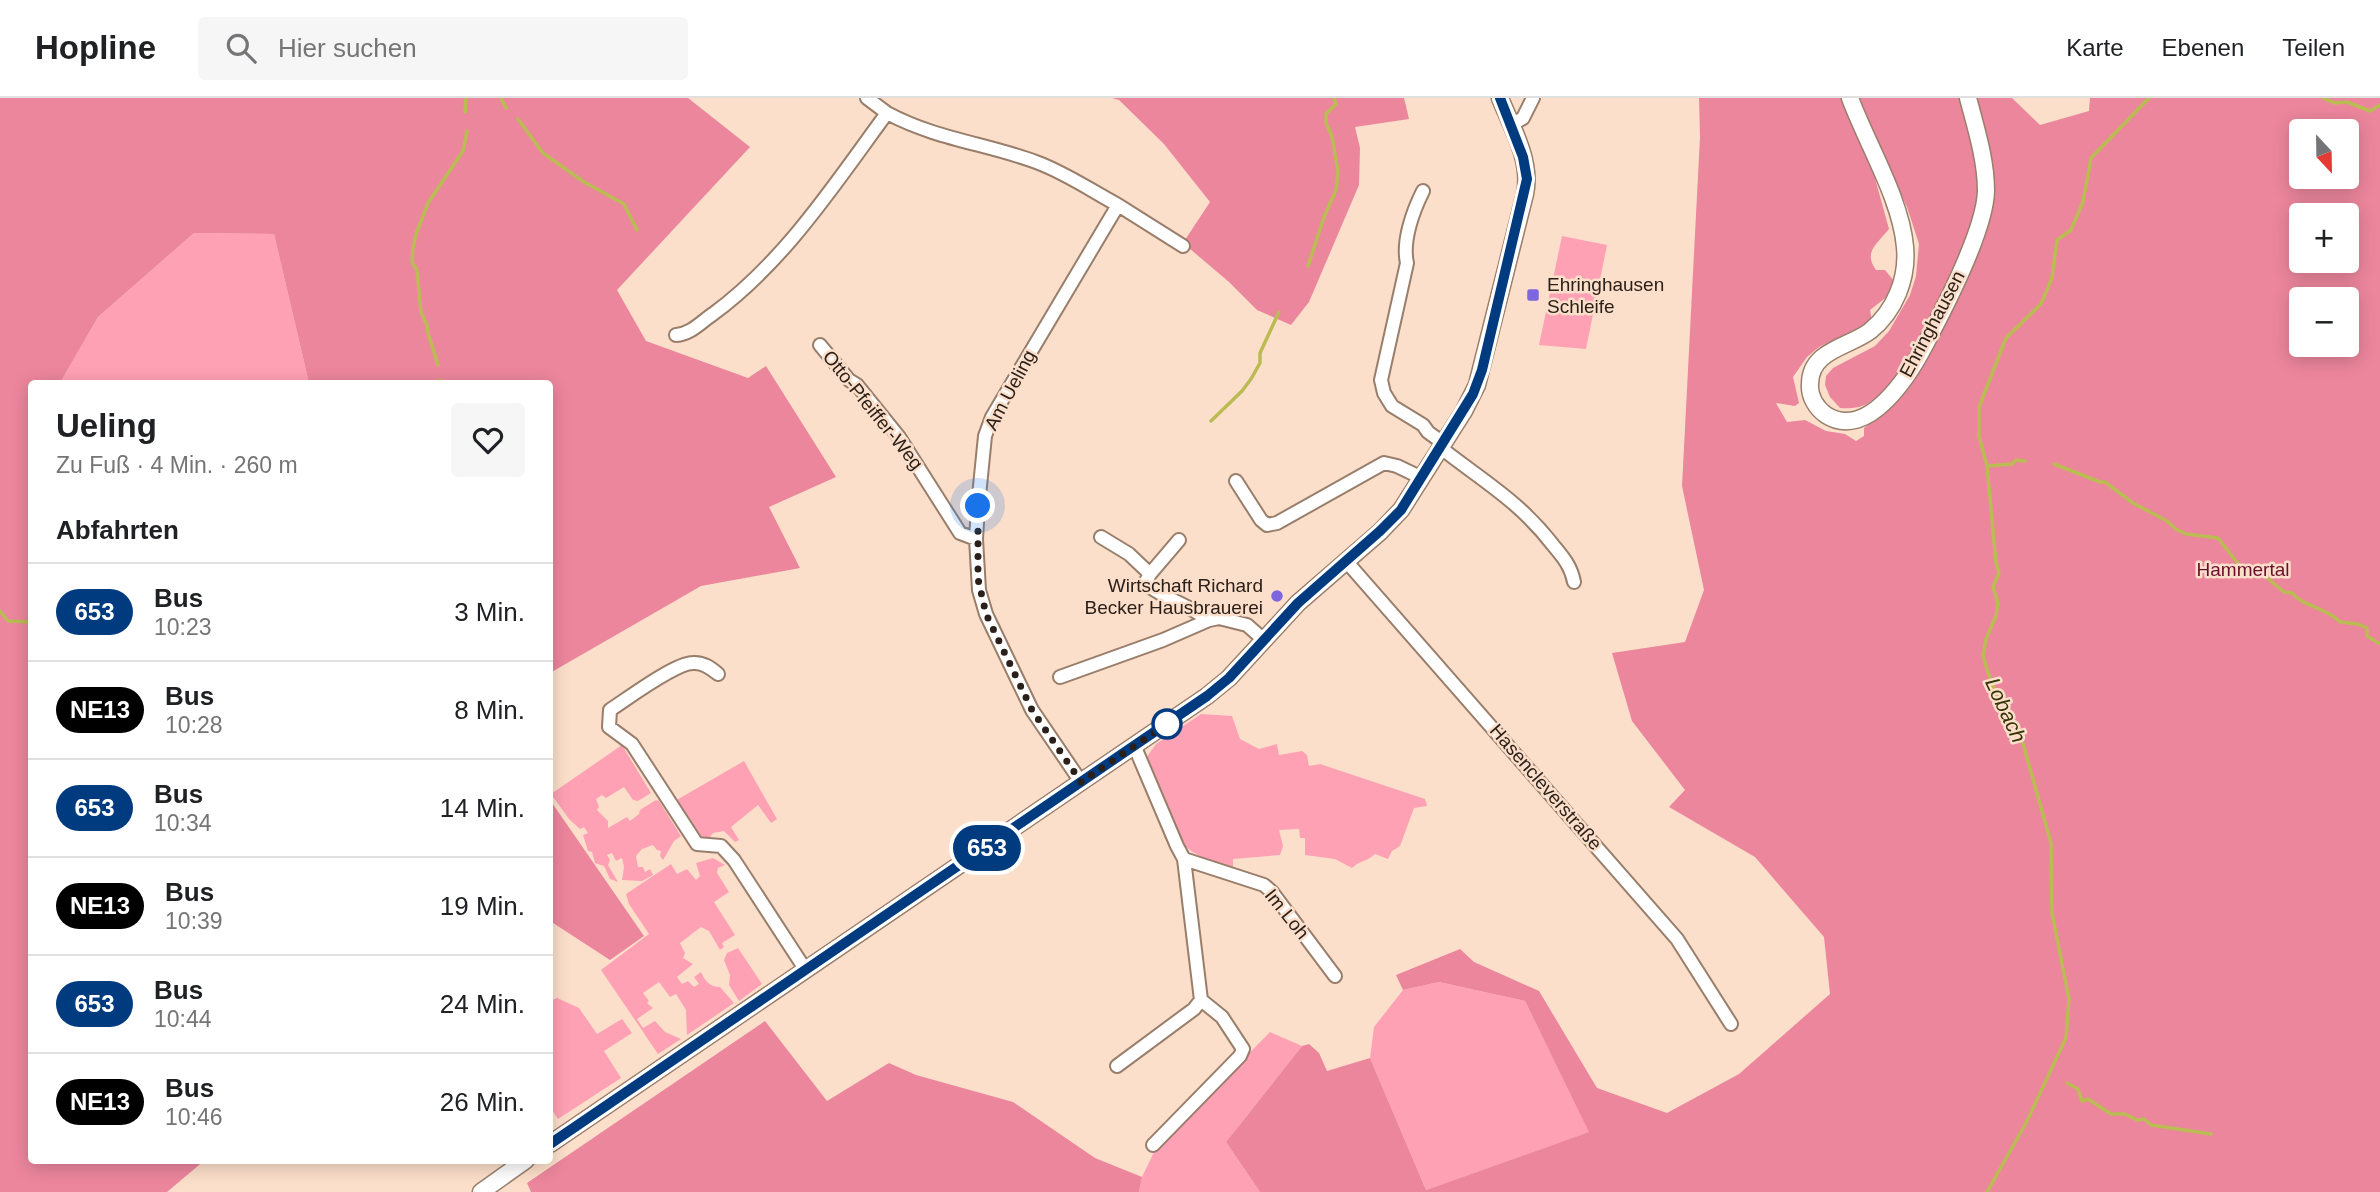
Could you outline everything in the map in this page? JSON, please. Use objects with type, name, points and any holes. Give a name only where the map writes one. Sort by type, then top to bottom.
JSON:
[{"type":"main road","points":[[553,1142],[1218,688],[1298,603],[1401,510],[1464,411],[1479,379],[1525,194],[1525,164],[1500,98]]},
{"type":"main road","name":"Ehringhausen","points":[[1850,98],[1900,220],[1905,259],[1899,291],[1881,321],[1859,338],[1826,354],[1811,374],[1811,393],[1818,407],[1829,417],[1845,421],[1857,420],[1872,412],[1885,401],[1907,374],[1926,343],[1977,233],[1984,209],[1985,184],[1979,142],[1968,98]]},
{"type":"main road","points":[[481,1192],[520,1164]]},
{"type":"street","points":[[867,98],[887,113],[913,126],[949,139],[1037,162],[1118,205],[1183,246]]},
{"type":"street","points":[[1511,125],[1523,118],[1533,98]]},
{"type":"street","points":[[676,335],[690,330],[736,297],[777,256],[805,224],[887,113]]},
{"type":"street","points":[[1423,191],[1416,206],[1405,252],[1407,263],[1381,371],[1381,384],[1396,409],[1423,425],[1442,445],[1519,507],[1572,568],[1574,582]]},
{"type":"street","name":"Am Ueling","points":[[1081,782],[1032,710],[986,614],[979,590],[976,538],[985,436],[992,417],[1118,205]]},
{"type":"street","name":"Otto-Pfeiffer-Weg","points":[[820,345],[899,437],[960,533],[976,538]]},
{"type":"street","points":[[1236,481],[1267,525],[1277,523],[1384,463],[1422,478]]},
{"type":"street","points":[[1101,537],[1129,554],[1150,574]]},
{"type":"street","points":[[1179,540],[1145,583],[1209,620]]},
{"type":"street","name":"Hasencleverstraße","points":[[1346,561],[1677,939],[1731,1024]]},
{"type":"street","points":[[1059,677],[1219,618],[1247,625],[1264,640]]},
{"type":"street","points":[[718,674],[696,662],[680,666],[610,710],[609,727],[632,744],[698,844],[721,846],[734,860],[805,968]]},
{"type":"street","points":[[1134,745],[1184,859],[1201,1000],[1222,1017],[1243,1049],[1240,1056],[1153,1145]]},
{"type":"street","name":"Im Loh","points":[[1184,859],[1264,885],[1335,976]]},
{"type":"street","points":[[1117,1066],[1194,1009],[1201,1000]]},
{"type":"shaded area","points":[[194,233],[274,234],[308,380],[62,380],[98,317]]},
{"type":"shaded area","points":[[1562,236],[1607,245],[1586,349],[1539,345]]},
{"type":"shaded area","points":[[1201,714],[1232,716],[1240,739],[1259,749],[1277,744],[1279,755],[1302,751],[1307,755],[1309,766],[1320,764],[1425,799],[1427,806],[1414,808],[1400,846],[1392,851],[1388,859],[1375,854],[1352,868],[1335,859],[1305,855],[1305,838],[1300,838],[1299,829],[1279,830],[1283,846],[1280,855],[1233,859],[1233,868],[1212,861],[1192,852],[1181,843],[1146,758],[1156,744]]},
{"type":"shaded area","points":[[622,745],[651,793],[638,801],[633,800],[624,787],[606,798],[602,795],[596,799],[599,807],[597,810],[608,821],[608,828],[627,817],[630,821],[640,810],[656,800],[681,836],[674,841],[663,860],[661,851],[653,845],[642,849],[636,856],[638,867],[643,867],[645,872],[650,869],[653,875],[642,881],[622,880],[622,858],[616,861],[612,853],[607,855],[610,860],[608,865],[618,882],[610,879],[604,866],[595,863],[583,835],[588,833],[584,827],[580,829],[569,819],[553,797],[553,793]]},
{"type":"shaded area","points":[[744,761],[777,819],[771,823],[758,805],[731,827],[739,840],[735,842],[724,831],[713,833],[707,841],[704,840],[675,801]]},
{"type":"shaded area","points":[[713,858],[725,865],[718,868],[717,873],[729,892],[714,902],[735,935],[722,943],[724,947],[720,950],[709,931],[701,927],[680,943],[685,953],[683,958],[693,964],[677,977],[682,984],[688,981],[694,987],[699,984],[694,977],[701,972],[708,983],[720,987],[734,1003],[687,1035],[686,1010],[676,994],[670,997],[659,982],[643,993],[649,1001],[647,1003],[653,1008],[637,1019],[643,1028],[655,1021],[665,1032],[681,1039],[658,1054],[601,970],[649,934],[629,904],[626,894],[671,864],[677,874],[687,869],[696,880],[700,876],[696,863]]},
{"type":"shaded area","points":[[738,948],[762,984],[739,1001],[729,985],[730,975],[724,960],[727,953]]},
{"type":"shaded area","points":[[1439,982],[1525,1001],[1590,1132],[1426,1190],[1370,1058],[1374,1027],[1403,990]]},
{"type":"shaded area","points":[[557,998],[579,1008],[597,1034],[622,1019],[632,1033],[604,1051],[621,1078],[558,1119],[553,1112],[553,1000]]},
{"type":"shaded area","points":[[1270,1032],[1302,1046],[1226,1142],[1260,1192],[1139,1192],[1142,1177],[1156,1148]]},
{"type":"green space","points":[[0,98],[688,98],[750,147],[617,290],[646,341],[748,378],[766,366],[836,477],[769,507],[800,568],[701,586],[553,671],[553,380],[308,380],[274,234],[194,233],[98,317],[62,380],[28,380],[28,1164],[200,1164],[167,1192],[0,1192]]},
{"type":"green space","points":[[1112,98],[1404,98],[1409,119],[1355,127],[1360,148],[1359,185],[1309,302],[1291,325],[1257,310],[1183,243],[1210,202],[1164,144],[1119,100]]},
{"type":"green space","name":"Hammertal","points":[[1699,98],[1843,98],[1873,171],[1889,229],[1873,248],[1872,264],[1876,270],[1885,270],[1894,281],[1893,292],[1870,310],[1872,321],[1819,347],[1807,357],[1793,377],[1799,403],[1795,406],[1776,403],[1787,422],[1805,420],[1826,431],[1845,434],[1856,441],[1864,436],[1864,428],[1886,411],[1903,392],[1987,221],[1974,98],[2012,98],[2040,125],[2089,111],[2090,98],[2380,98],[2380,1192],[1260,1192],[1226,1142],[1302,1046],[1309,1044],[1319,1053],[1327,1071],[1370,1058],[1426,1190],[1589,1132],[1525,1001],[1439,982],[1403,990],[1396,975],[1460,949],[1474,962],[1539,991],[1597,1088],[1667,1113],[1739,1074],[1830,994],[1824,937],[1755,857],[1669,807],[1685,790],[1632,721],[1612,653],[1685,642],[1704,590],[1682,486],[1700,137]]},
{"type":"green space","points":[[1856,98],[1960,98],[1976,160],[1979,197],[1967,239],[1910,357],[1884,390],[1870,402],[1859,407],[1840,408],[1830,397],[1825,385],[1826,376],[1833,368],[1875,346],[1889,331],[1910,295],[1916,276],[1919,244],[1907,207]]},
{"type":"green space","points":[[553,804],[644,936],[610,960],[553,923]]},
{"type":"green space","points":[[765,1021],[827,1101],[889,1063],[916,1075],[1013,1102],[1095,1158],[1142,1177],[1139,1192],[531,1192],[527,1183]]},
{"type":"waterway","points":[[465,112],[466,98]]},
{"type":"waterway","points":[[501,98],[506,108]]},
{"type":"waterway","points":[[1308,266],[1336,190],[1338,172],[1332,136],[1326,123],[1326,114],[1336,104],[1334,98]]},
{"type":"waterway","name":"Lobach","points":[[1987,1192],[2026,1123],[2066,1038],[2069,999],[2052,913],[2051,843],[2022,740],[1991,682],[1983,656],[1986,639],[1996,616],[1998,603],[1993,587],[1999,573],[1987,466],[1979,436],[1979,407],[2006,338],[2041,304],[2052,278],[2057,240],[2071,230],[2083,202],[2091,158],[2149,98]]},
{"type":"waterway","points":[[2323,98],[2335,103],[2347,102],[2370,111],[2380,105]]},
{"type":"waterway","points":[[518,119],[543,153],[584,182],[624,204],[637,230]]},
{"type":"waterway","points":[[438,365],[421,312],[417,270],[412,262],[413,248],[428,203],[463,151],[467,131]]},
{"type":"waterway","points":[[1211,421],[1251,379],[1260,363],[1260,353],[1279,312]]},
{"type":"waterway","points":[[1987,466],[2012,464],[2016,460],[2025,461]]},
{"type":"waterway","points":[[2054,464],[2105,482],[2133,503],[2186,534],[2218,538],[2239,565],[2259,571],[2284,592],[2292,593],[2340,622],[2367,628],[2367,636],[2380,644]]},
{"type":"waterway","points":[[0,611],[8,621],[28,622]]},
{"type":"waterway","points":[[2067,1083],[2078,1089],[2082,1101],[2088,1099],[2111,1114],[2144,1119],[2151,1125],[2211,1134]]},
{"type":"bus line","name":"653","points":[[553,1142],[1207,696],[1229,678],[1298,603],[1401,510],[1473,394],[1482,370],[1511,253],[1527,171],[1500,98]]},
{"type":"place","name":"Ehringhausen Schleife","points":[[1533,295]]},
{"type":"place","name":"Wirtschaft Richard Becker Hausbrauerei","points":[[1277,596]]},
{"type":"route","points":[[978,506],[978,579],[986,614],[1032,710],[1081,782],[1167,724]]}]
